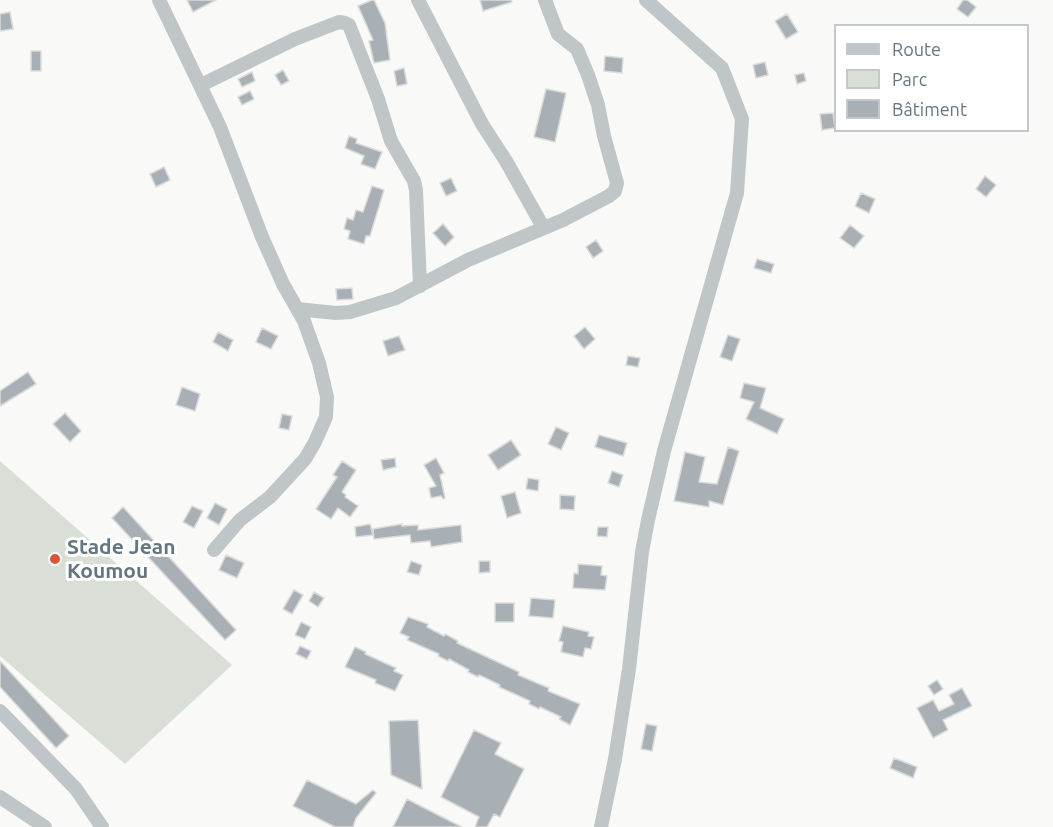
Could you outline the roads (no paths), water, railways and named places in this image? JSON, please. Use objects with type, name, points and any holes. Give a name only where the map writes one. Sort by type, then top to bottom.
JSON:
[{"type":"street","points":[[159,0],[220,127],[283,284],[304,313],[325,384],[326,417],[311,450],[270,497],[240,520],[214,550]]},
{"type":"street","points":[[418,0],[482,124],[543,227]]},
{"type":"street","points":[[304,313],[350,312],[396,298],[468,260],[563,220],[601,201],[617,187],[598,105],[581,55],[558,34],[545,0]]},
{"type":"street","points":[[601,827],[629,669],[642,552],[648,520],[664,451],[737,193],[742,119],[722,68],[646,0]]},
{"type":"street","points":[[201,85],[306,35],[339,22],[349,26],[378,99],[391,141],[414,181],[420,286]]},
{"type":"street","points":[[0,711],[76,789],[102,827]]},
{"type":"street","points":[[0,797],[45,827]]},
{"type":"place","name":"Stade Jean Koumou","points":[[55,559]]}]
